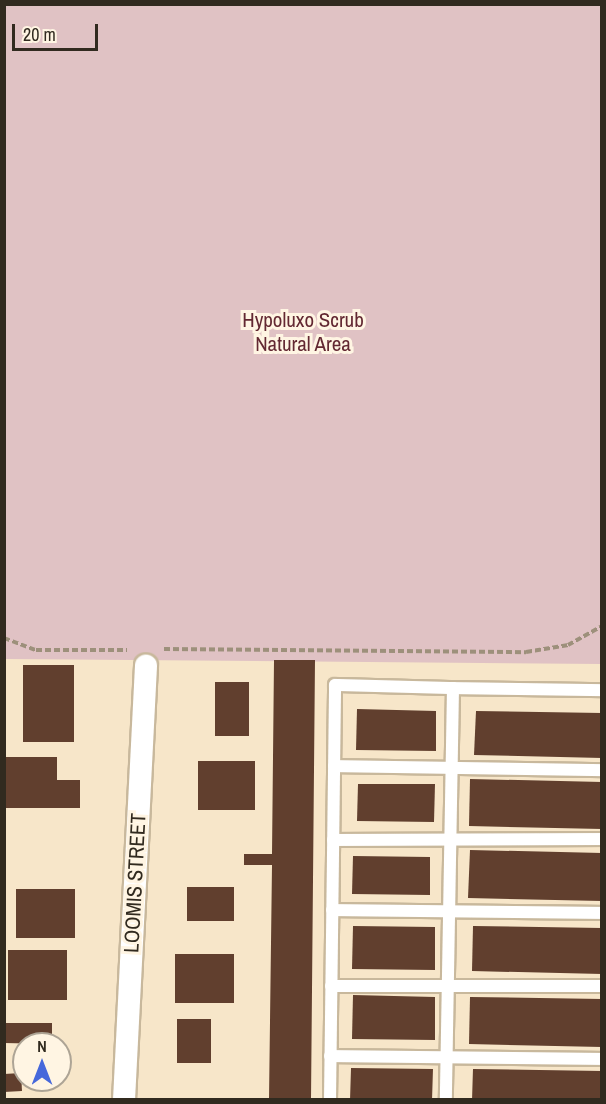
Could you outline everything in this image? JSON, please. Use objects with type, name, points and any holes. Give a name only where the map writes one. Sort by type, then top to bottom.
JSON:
[{"type":"street","name":"LOOMIS STREET","points":[[124,1100],[150,658]]},
{"type":"lane","points":[[330,1100],[335,685],[602,690]]},
{"type":"lane","points":[[446,1100],[453,688]]},
{"type":"lane","points":[[334,766],[602,770]]},
{"type":"lane","points":[[333,840],[602,839]]},
{"type":"lane","points":[[332,910],[602,913]]},
{"type":"lane","points":[[331,986],[602,986]]},
{"type":"lane","points":[[330,1056],[602,1059]]},
{"type":"path","points":[[150,658],[526,652],[567,645],[602,626]]},
{"type":"path","points":[[4,638],[36,650],[131,650]]},
{"type":"green space","name":"Hypoluxo Scrub Natural Area","points":[[5,5],[601,5],[601,664],[5,659]]},
{"type":"building","points":[[274,660],[315,660],[311,1100],[269,1100],[272,865],[244,865],[244,854],[272,854]]},
{"type":"building","points":[[23,665],[74,665],[74,742],[23,742]]},
{"type":"building","points":[[215,682],[249,682],[249,736],[215,736]]},
{"type":"building","points":[[357,709],[436,711],[436,751],[356,750]]},
{"type":"building","points":[[476,711],[602,713],[602,758],[474,755]]},
{"type":"building","points":[[5,757],[57,757],[57,780],[80,780],[80,808],[5,808]]},
{"type":"building","points":[[198,761],[255,761],[255,810],[198,810]]},
{"type":"building","points":[[470,779],[602,782],[602,829],[469,826]]},
{"type":"building","points":[[358,784],[435,784],[434,822],[357,821]]},
{"type":"building","points":[[470,850],[602,853],[602,901],[468,898]]},
{"type":"building","points":[[353,856],[430,857],[430,895],[352,894]]},
{"type":"building","points":[[187,887],[234,887],[234,921],[187,921]]},
{"type":"building","points":[[16,889],[75,889],[75,938],[16,938]]},
{"type":"building","points":[[353,926],[435,927],[435,970],[352,969]]},
{"type":"building","points":[[473,926],[602,928],[602,974],[472,971]]},
{"type":"building","points":[[8,950],[67,950],[67,1000],[8,1000]]},
{"type":"building","points":[[175,954],[234,954],[234,1003],[175,1003]]},
{"type":"building","points":[[353,995],[435,997],[435,1040],[352,1039]]},
{"type":"building","points":[[470,997],[602,999],[602,1047],[469,1044]]},
{"type":"building","points":[[177,1019],[211,1019],[211,1063],[177,1063]]},
{"type":"building","points":[[4,1023],[52,1023],[52,1032],[12,1032],[12,1043],[4,1043]]},
{"type":"building","points":[[351,1068],[433,1069],[432,1100],[350,1100]]},
{"type":"building","points":[[473,1069],[602,1071],[602,1100],[472,1100]]},
{"type":"building","points":[[4,1074],[12,1074],[12,1092],[4,1092]]}]
